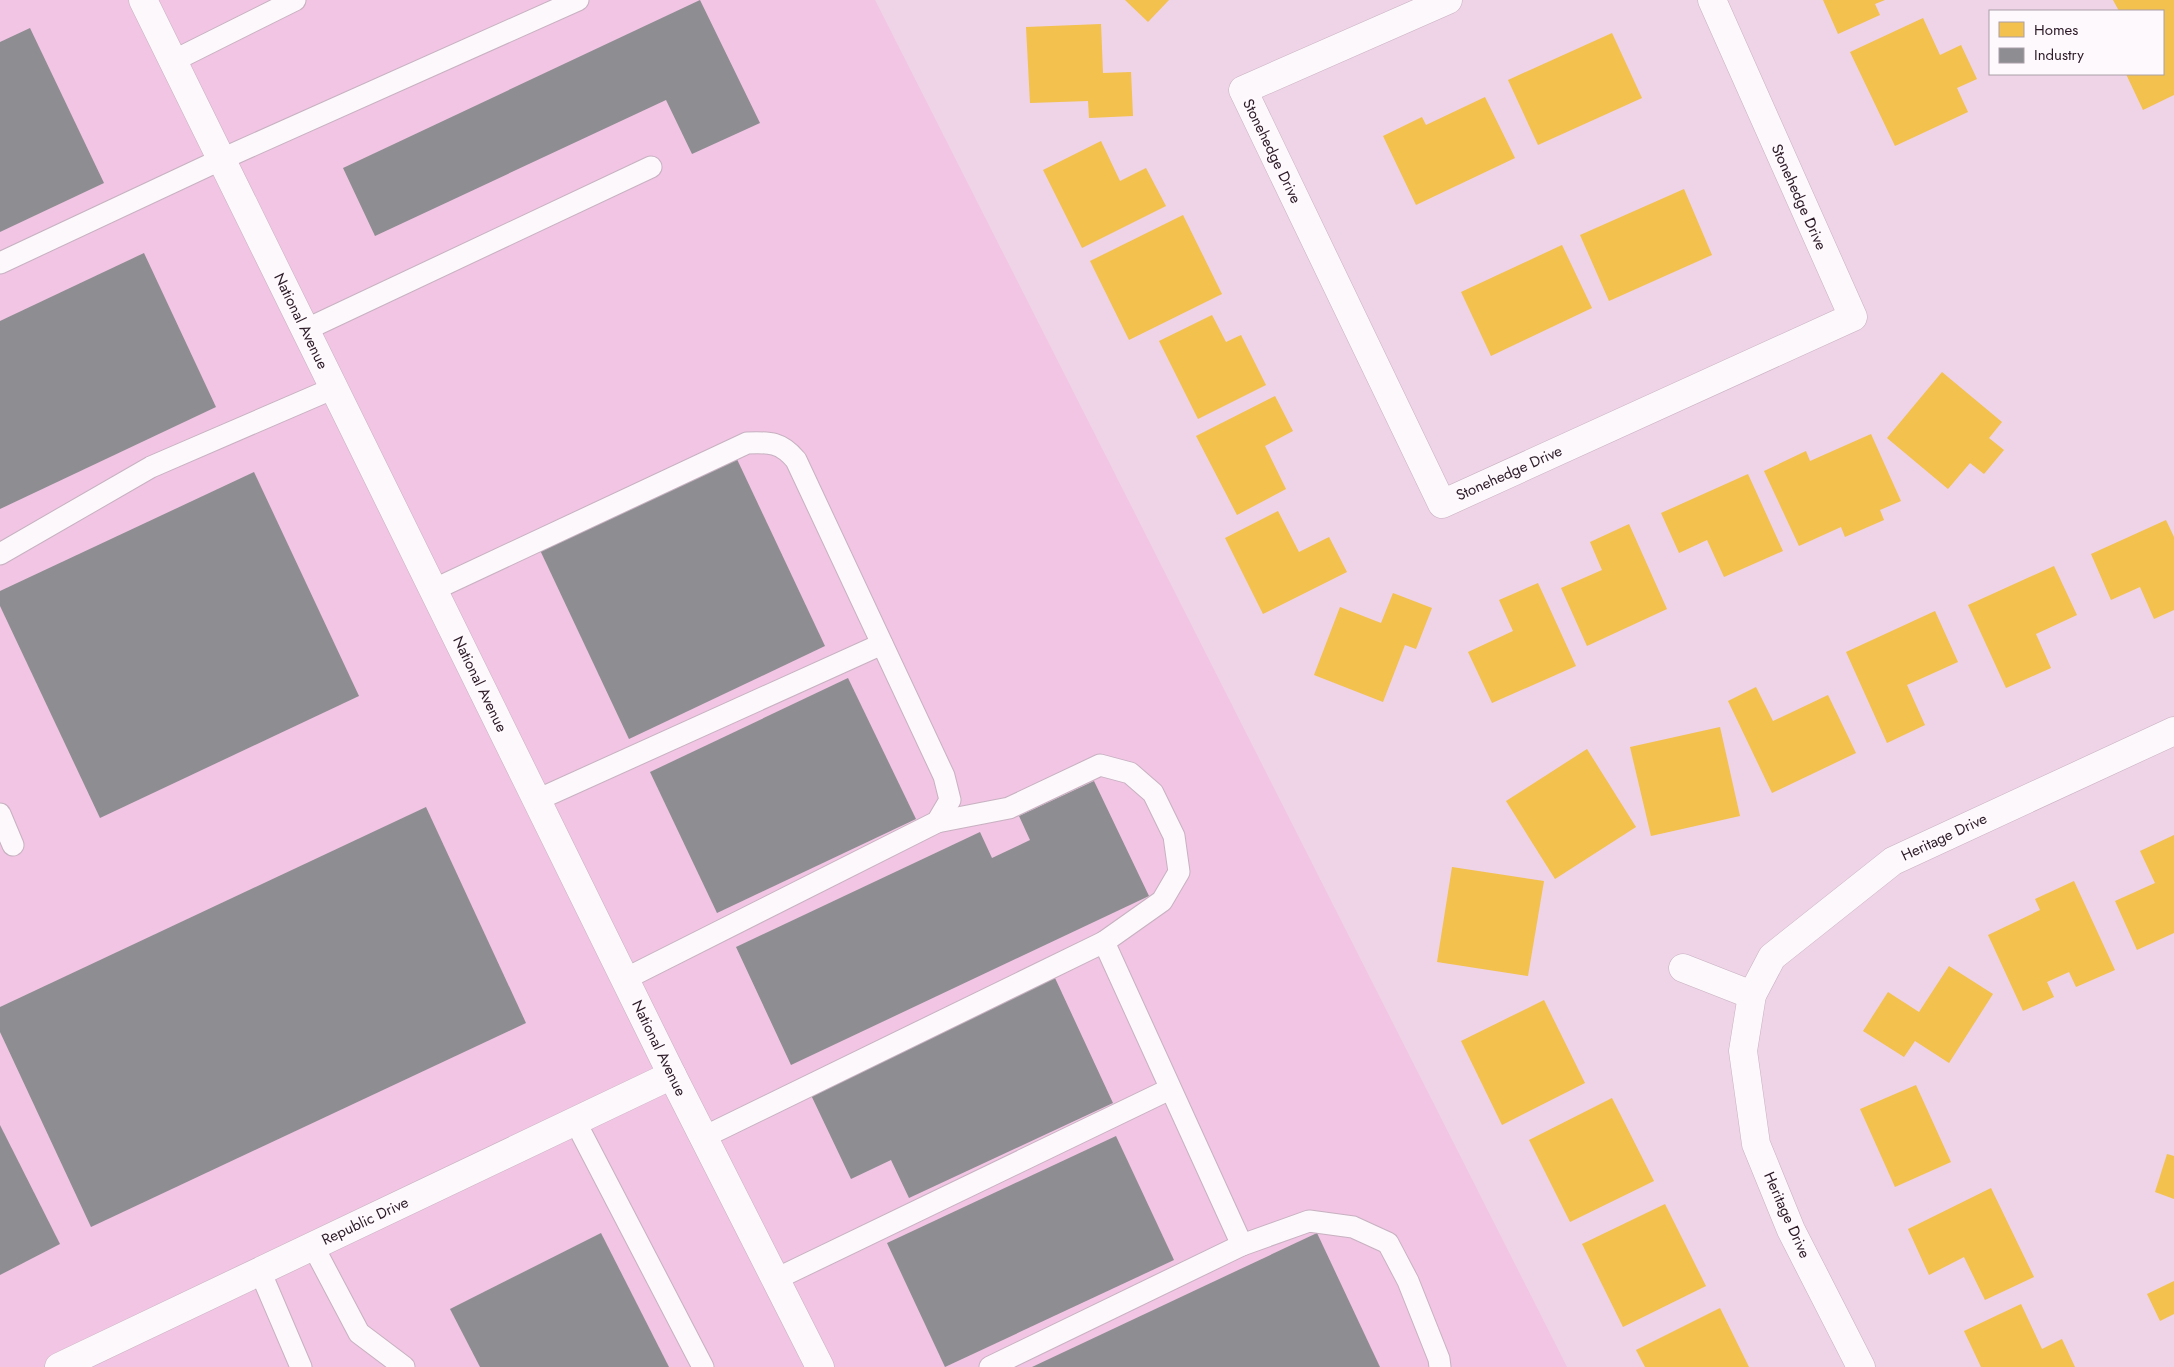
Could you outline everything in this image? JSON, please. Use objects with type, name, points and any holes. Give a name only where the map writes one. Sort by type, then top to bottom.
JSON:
[{"type":"street","name":"National Avenue","points":[[143,0],[672,1075],[820,1367]]},
{"type":"street","name":"Stonehedge Drive","points":[[1448,0],[1243,90],[1442,504],[1853,317],[1712,0]]},
{"type":"street","name":"Heritage Drive","points":[[1861,1367],[1791,1230],[1756,1144],[1743,1051],[1752,995],[1772,958],[1893,861],[2174,731]]},
{"type":"street","points":[[1683,968],[1752,995]]},
{"type":"street","name":"Republic Drive","points":[[59,1367],[672,1075]]},
{"type":"lane","points":[[173,61],[295,0]]},
{"type":"lane","points":[[0,263],[222,160],[578,0]]},
{"type":"lane","points":[[305,330],[651,167]]},
{"type":"lane","points":[[0,554],[150,467],[334,388]]},
{"type":"lane","points":[[433,590],[747,443],[768,442],[786,448],[796,460],[944,776],[950,800],[937,822]]},
{"type":"lane","points":[[537,800],[882,644]]},
{"type":"lane","points":[[625,979],[937,822],[1009,808],[1100,765],[1130,772],[1153,793],[1174,836],[1179,872],[1162,902],[1104,942],[704,1138]]},
{"type":"lane","points":[[0,814],[13,844]]},
{"type":"lane","points":[[1104,942],[1242,1245]]},
{"type":"lane","points":[[776,1279],[1170,1089]]},
{"type":"lane","points":[[575,1121],[702,1367]]},
{"type":"lane","points":[[990,1367],[1242,1245],[1309,1221],[1353,1227],[1388,1243],[1408,1281],[1439,1359],[1440,1367]]},
{"type":"lane","points":[[313,1246],[359,1333],[404,1367]]},
{"type":"lane","points":[[260,1271],[301,1367]]},
{"type":"shaded area","points":[[0,0],[875,0],[1567,1367],[0,1367]]},
{"type":"building: Homes","points":[[1125,0],[1169,0],[1148,22]]},
{"type":"building: Homes","points":[[1823,0],[1885,0],[1875,4],[1880,15],[1838,34]]},
{"type":"building: Homes","points":[[2113,0],[2174,0],[2174,95],[2143,110],[2126,75],[2164,75],[2164,10],[2118,10]]},
{"type":"building: Homes","points":[[1923,18],[1940,55],[1961,45],[1977,79],[1957,88],[1968,112],[1895,146],[1850,52]]},
{"type":"building: Homes","points":[[1101,24],[1103,73],[1131,72],[1133,116],[1089,118],[1088,101],[1030,103],[1026,27]]},
{"type":"building: Homes","points":[[1612,33],[1642,98],[1538,145],[1508,80]]},
{"type":"building: Homes","points":[[1485,97],[1515,158],[1416,205],[1383,136],[1422,117],[1426,125]]},
{"type":"building: Homes","points":[[1101,141],[1120,181],[1146,168],[1166,206],[1082,248],[1043,170]]},
{"type":"building: Homes","points":[[1684,189],[1712,255],[1609,301],[1580,235]]},
{"type":"building: Homes","points":[[1183,215],[1222,294],[1129,340],[1090,261]]},
{"type":"building: Homes","points":[[1562,245],[1592,308],[1491,356],[1461,292]]},
{"type":"building: Homes","points":[[1212,315],[1226,342],[1241,335],[1266,385],[1198,419],[1159,341]]},
{"type":"building: Homes","points":[[1942,372],[2002,422],[1989,438],[2004,450],[1984,474],[1970,463],[1948,489],[1887,438]]},
{"type":"building: Homes","points":[[1275,396],[1293,431],[1265,446],[1286,489],[1237,515],[1196,436]]},
{"type":"building: Homes","points":[[1871,434],[1901,501],[1880,510],[1884,520],[1845,537],[1841,527],[1799,546],[1764,471],[1806,451],[1810,461]]},
{"type":"building: Homes","points":[[1748,474],[1783,551],[1724,577],[1707,540],[1679,553],[1661,513]]},
{"type":"building: Homes","points":[[1278,511],[1299,552],[1329,537],[1347,572],[1263,614],[1225,538]]},
{"type":"building: Homes","points":[[2166,520],[2174,537],[2174,610],[2154,619],[2140,587],[2111,600],[2091,554]]},
{"type":"building: Homes","points":[[1629,524],[1667,609],[1587,646],[1561,588],[1602,570],[1590,542]]},
{"type":"building: Homes","points":[[2054,566],[2077,615],[2036,634],[2051,668],[2006,688],[1968,605]]},
{"type":"building: Homes","points":[[1538,583],[1576,666],[1492,703],[1468,652],[1513,631],[1499,600]]},
{"type":"building: Homes","points":[[1393,593],[1432,608],[1416,649],[1405,645],[1383,702],[1314,675],[1340,607],[1381,623]]},
{"type":"building: Homes","points":[[1935,611],[1958,662],[1907,685],[1925,725],[1887,743],[1846,652]]},
{"type":"building: Homes","points":[[1756,687],[1773,721],[1828,695],[1856,753],[1772,793],[1728,701]]},
{"type":"building: Homes","points":[[1720,727],[1740,816],[1651,836],[1630,747]]},
{"type":"building: Homes","points":[[1587,749],[1636,827],[1555,879],[1506,801]]},
{"type":"building: Homes","points":[[2174,835],[2174,933],[2137,950],[2115,901],[2155,883],[2140,851]]},
{"type":"building: Homes","points":[[1452,867],[1544,881],[1528,976],[1437,962]]},
{"type":"building: Homes","points":[[2074,881],[2115,970],[2076,987],[2069,972],[2047,982],[2054,997],[2023,1011],[1988,935],[2040,910],[2035,899]]},
{"type":"building: Homes","points":[[1949,966],[1993,994],[1949,1063],[1915,1041],[1904,1057],[1863,1031],[1888,992],[1919,1012]]},
{"type":"building: Homes","points":[[1544,1000],[1585,1083],[1502,1125],[1461,1041]]},
{"type":"building: Homes","points":[[1916,1085],[1951,1162],[1895,1187],[1860,1109]]},
{"type":"building: Homes","points":[[1612,1098],[1654,1181],[1570,1222],[1529,1140]]},
{"type":"building: Homes","points":[[2167,1154],[2174,1156],[2174,1199],[2155,1192]]},
{"type":"building: Homes","points":[[1991,1188],[2034,1277],[1985,1300],[1964,1257],[1929,1275],[1908,1229]]},
{"type":"building: Homes","points":[[1665,1204],[1706,1286],[1623,1327],[1582,1244]]},
{"type":"building: Homes","points":[[2174,1281],[2174,1314],[2160,1321],[2147,1294]]},
{"type":"building: Homes","points":[[2021,1304],[2042,1349],[2062,1339],[2075,1367],[1981,1367],[1964,1331]]},
{"type":"building: Homes","points":[[1720,1308],[1749,1367],[1645,1367],[1636,1350]]},
{"type":"building: Industry","points":[[700,0],[760,123],[692,154],[666,100],[375,236],[343,168]]},
{"type":"building: Industry","points":[[30,28],[104,183],[0,232],[0,42]]},
{"type":"building: Industry","points":[[144,253],[216,407],[0,509],[0,321]]},
{"type":"building: Industry","points":[[735,455],[825,646],[629,739],[539,548]]},
{"type":"building: Industry","points":[[254,472],[359,696],[100,818],[0,606],[0,591]]},
{"type":"building: Industry","points":[[848,678],[916,819],[717,913],[650,772]]},
{"type":"building: Industry","points":[[1094,781],[1149,896],[791,1065],[736,947],[980,832],[992,858],[1030,840],[1019,816]]},
{"type":"building: Industry","points":[[426,807],[526,1023],[91,1227],[0,1032],[0,1007]]},
{"type":"building: Industry","points":[[1055,978],[1113,1103],[909,1198],[891,1160],[851,1179],[810,1093]]},
{"type":"building: Industry","points":[[0,1125],[60,1244],[0,1275]]},
{"type":"building: Industry","points":[[1116,1136],[1174,1260],[945,1367],[887,1243]]},
{"type":"building: Industry","points":[[601,1233],[669,1367],[480,1367],[450,1309]]},
{"type":"building: Industry","points":[[1317,1233],[1380,1367],[1032,1367]]}]
